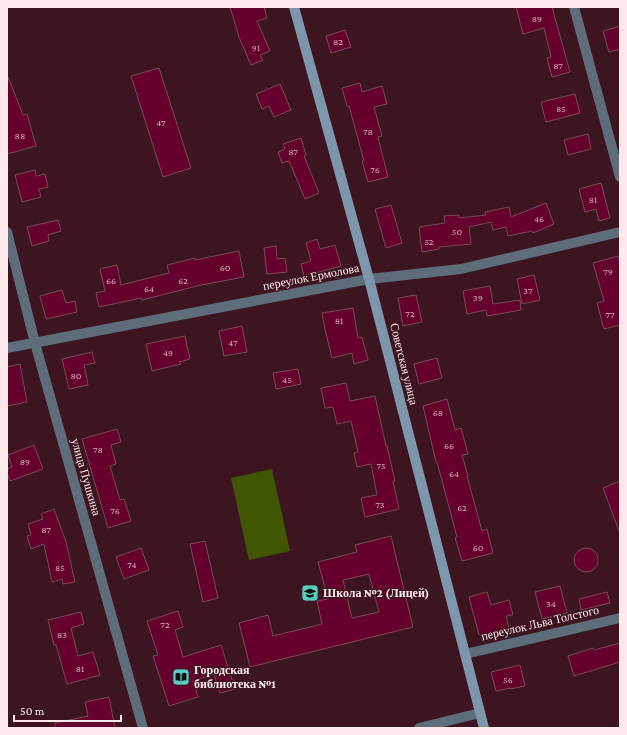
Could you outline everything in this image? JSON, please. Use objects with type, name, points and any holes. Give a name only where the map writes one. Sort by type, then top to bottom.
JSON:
[{"type":"main road","name":"Советская улица","points":[[294,7],[369,279],[484,728]]},
{"type":"street","points":[[574,7],[620,177]]},
{"type":"street","name":"улица Пушкина","points":[[7,232],[35,343],[143,728]]},
{"type":"street","name":"переулок Ермолова","points":[[7,348],[369,279],[461,269],[620,232]]},
{"type":"street","name":"переулок Льва Толстого","points":[[465,654],[620,618]]},
{"type":"street","points":[[419,728],[480,713]]},
{"type":"green space","points":[[272,469],[290,551],[249,560],[231,478]]},
{"type":"building","points":[[230,7],[264,7],[267,18],[257,21],[270,51],[260,55],[263,60],[251,65],[239,37]]},
{"type":"building","points":[[516,7],[552,7],[570,72],[552,77],[547,58],[551,57],[544,28],[523,34]]},
{"type":"building","points":[[620,26],[620,49],[609,52],[603,31]]},
{"type":"building","points":[[345,30],[351,47],[331,53],[326,36]]},
{"type":"building","points":[[159,68],[191,168],[163,177],[131,76]]},
{"type":"building","points":[[7,77],[23,115],[27,114],[36,146],[7,154]]},
{"type":"building","points":[[360,83],[362,92],[382,86],[387,104],[374,107],[382,136],[378,137],[388,177],[368,182],[362,161],[364,161],[349,106],[347,106],[342,88]]},
{"type":"building","points":[[280,84],[291,110],[274,117],[269,106],[262,109],[256,94]]},
{"type":"building","points":[[575,94],[580,113],[546,122],[541,102]]},
{"type":"building","points":[[588,134],[591,149],[568,155],[564,140]]},
{"type":"building","points":[[301,138],[306,155],[304,156],[319,193],[305,199],[289,161],[282,163],[278,152],[285,149],[283,144]]},
{"type":"building","points":[[35,170],[36,176],[45,174],[48,187],[39,189],[41,197],[22,202],[15,175]]},
{"type":"building","points":[[601,183],[610,218],[599,221],[596,209],[585,212],[579,189]]},
{"type":"building","points":[[546,203],[554,224],[533,233],[532,231],[508,236],[506,227],[493,230],[491,222],[469,227],[471,244],[439,247],[439,249],[422,252],[419,227],[445,223],[444,216],[459,215],[459,218],[486,215],[485,212],[509,207],[511,217]]},
{"type":"building","points":[[391,205],[402,243],[386,248],[375,209]]},
{"type":"building","points":[[58,220],[61,231],[48,235],[49,241],[32,246],[27,227]]},
{"type":"building","points":[[317,239],[320,249],[335,245],[341,266],[304,276],[301,264],[311,261],[306,243]]},
{"type":"building","points":[[276,246],[277,259],[285,258],[287,272],[267,274],[264,248]]},
{"type":"building","points":[[239,251],[244,277],[201,285],[142,300],[141,298],[99,307],[96,293],[105,291],[100,269],[117,265],[121,285],[169,273],[167,265],[195,258],[195,260]]},
{"type":"building","points":[[618,256],[620,264],[620,325],[604,329],[597,303],[604,301],[593,263]]},
{"type":"building","points":[[534,275],[540,300],[522,304],[517,279]]},
{"type":"building","points":[[490,286],[493,304],[520,300],[521,310],[487,316],[486,310],[467,314],[463,291]]},
{"type":"building","points":[[62,290],[66,303],[75,301],[77,312],[46,319],[40,296]]},
{"type":"building","points":[[416,295],[422,322],[403,326],[398,298]]},
{"type":"building","points":[[353,308],[358,338],[362,337],[368,360],[354,364],[352,353],[332,358],[322,313]]},
{"type":"building","points":[[242,326],[247,352],[224,356],[219,331]]},
{"type":"building","points":[[185,336],[190,359],[179,362],[181,364],[152,371],[146,344]]},
{"type":"building","points":[[92,352],[95,363],[84,365],[88,385],[69,389],[62,359]]},
{"type":"building","points":[[437,358],[442,378],[419,384],[414,364]]},
{"type":"building","points":[[20,364],[27,402],[7,406],[7,367]]},
{"type":"building","points":[[298,369],[301,384],[276,389],[273,373]]},
{"type":"building","points":[[346,383],[350,401],[375,396],[395,481],[393,481],[399,509],[365,517],[361,498],[377,495],[371,464],[357,467],[354,453],[358,452],[351,421],[337,424],[333,407],[325,408],[321,388]]},
{"type":"building","points":[[447,399],[455,430],[461,428],[468,454],[462,455],[467,476],[482,531],[487,529],[493,553],[462,561],[423,406]]},
{"type":"building","points":[[117,429],[121,442],[111,445],[116,464],[110,466],[120,500],[124,499],[131,521],[108,528],[82,439]]},
{"type":"building","points":[[34,445],[43,469],[10,481],[7,469],[12,467],[8,455]]},
{"type":"building","points":[[620,481],[620,530],[619,531],[603,488]]},
{"type":"building","points":[[54,509],[66,542],[75,582],[63,584],[62,579],[52,582],[44,544],[31,549],[27,536],[31,535],[28,524],[43,519],[41,514]]},
{"type":"building","points":[[391,536],[413,627],[250,667],[239,623],[268,615],[273,636],[322,624],[317,601],[328,599],[318,562],[357,552],[355,545]],"holes":[[[369,574],[379,612],[352,618],[343,580]]]},
{"type":"building","points":[[205,541],[218,598],[203,602],[190,544]]},
{"type":"building","points":[[141,548],[149,570],[124,579],[116,557]]},
{"type":"building","points":[[586,548],[591,549],[597,555],[597,565],[591,571],[586,572],[581,571],[575,565],[574,560],[575,555],[581,549]]},
{"type":"building","points":[[560,586],[567,613],[542,619],[535,592]]},
{"type":"building","points":[[487,592],[491,605],[509,600],[513,615],[506,616],[509,628],[479,635],[469,597]]},
{"type":"building","points":[[607,592],[610,603],[581,610],[579,599]]},
{"type":"building","name":"Городская библиотека №1","points":[[178,611],[183,627],[175,630],[183,657],[221,645],[235,689],[220,693],[214,674],[193,681],[198,697],[169,706],[153,656],[158,655],[147,621]]},
{"type":"building","points":[[81,612],[84,624],[71,628],[78,656],[93,652],[100,675],[67,684],[56,645],[54,645],[48,620]]},
{"type":"building","points":[[620,643],[620,662],[574,676],[568,656],[593,648],[594,650]]},
{"type":"building","points":[[520,665],[525,686],[496,691],[491,672]]},
{"type":"building","points":[[109,697],[115,728],[55,728],[55,723],[88,716],[85,702]]},
{"type":"place","name":"Школа №2 (Лицей)","points":[[310,593]]},
{"type":"place","name":"Городская библиотека №1","points":[[181,677]]}]
